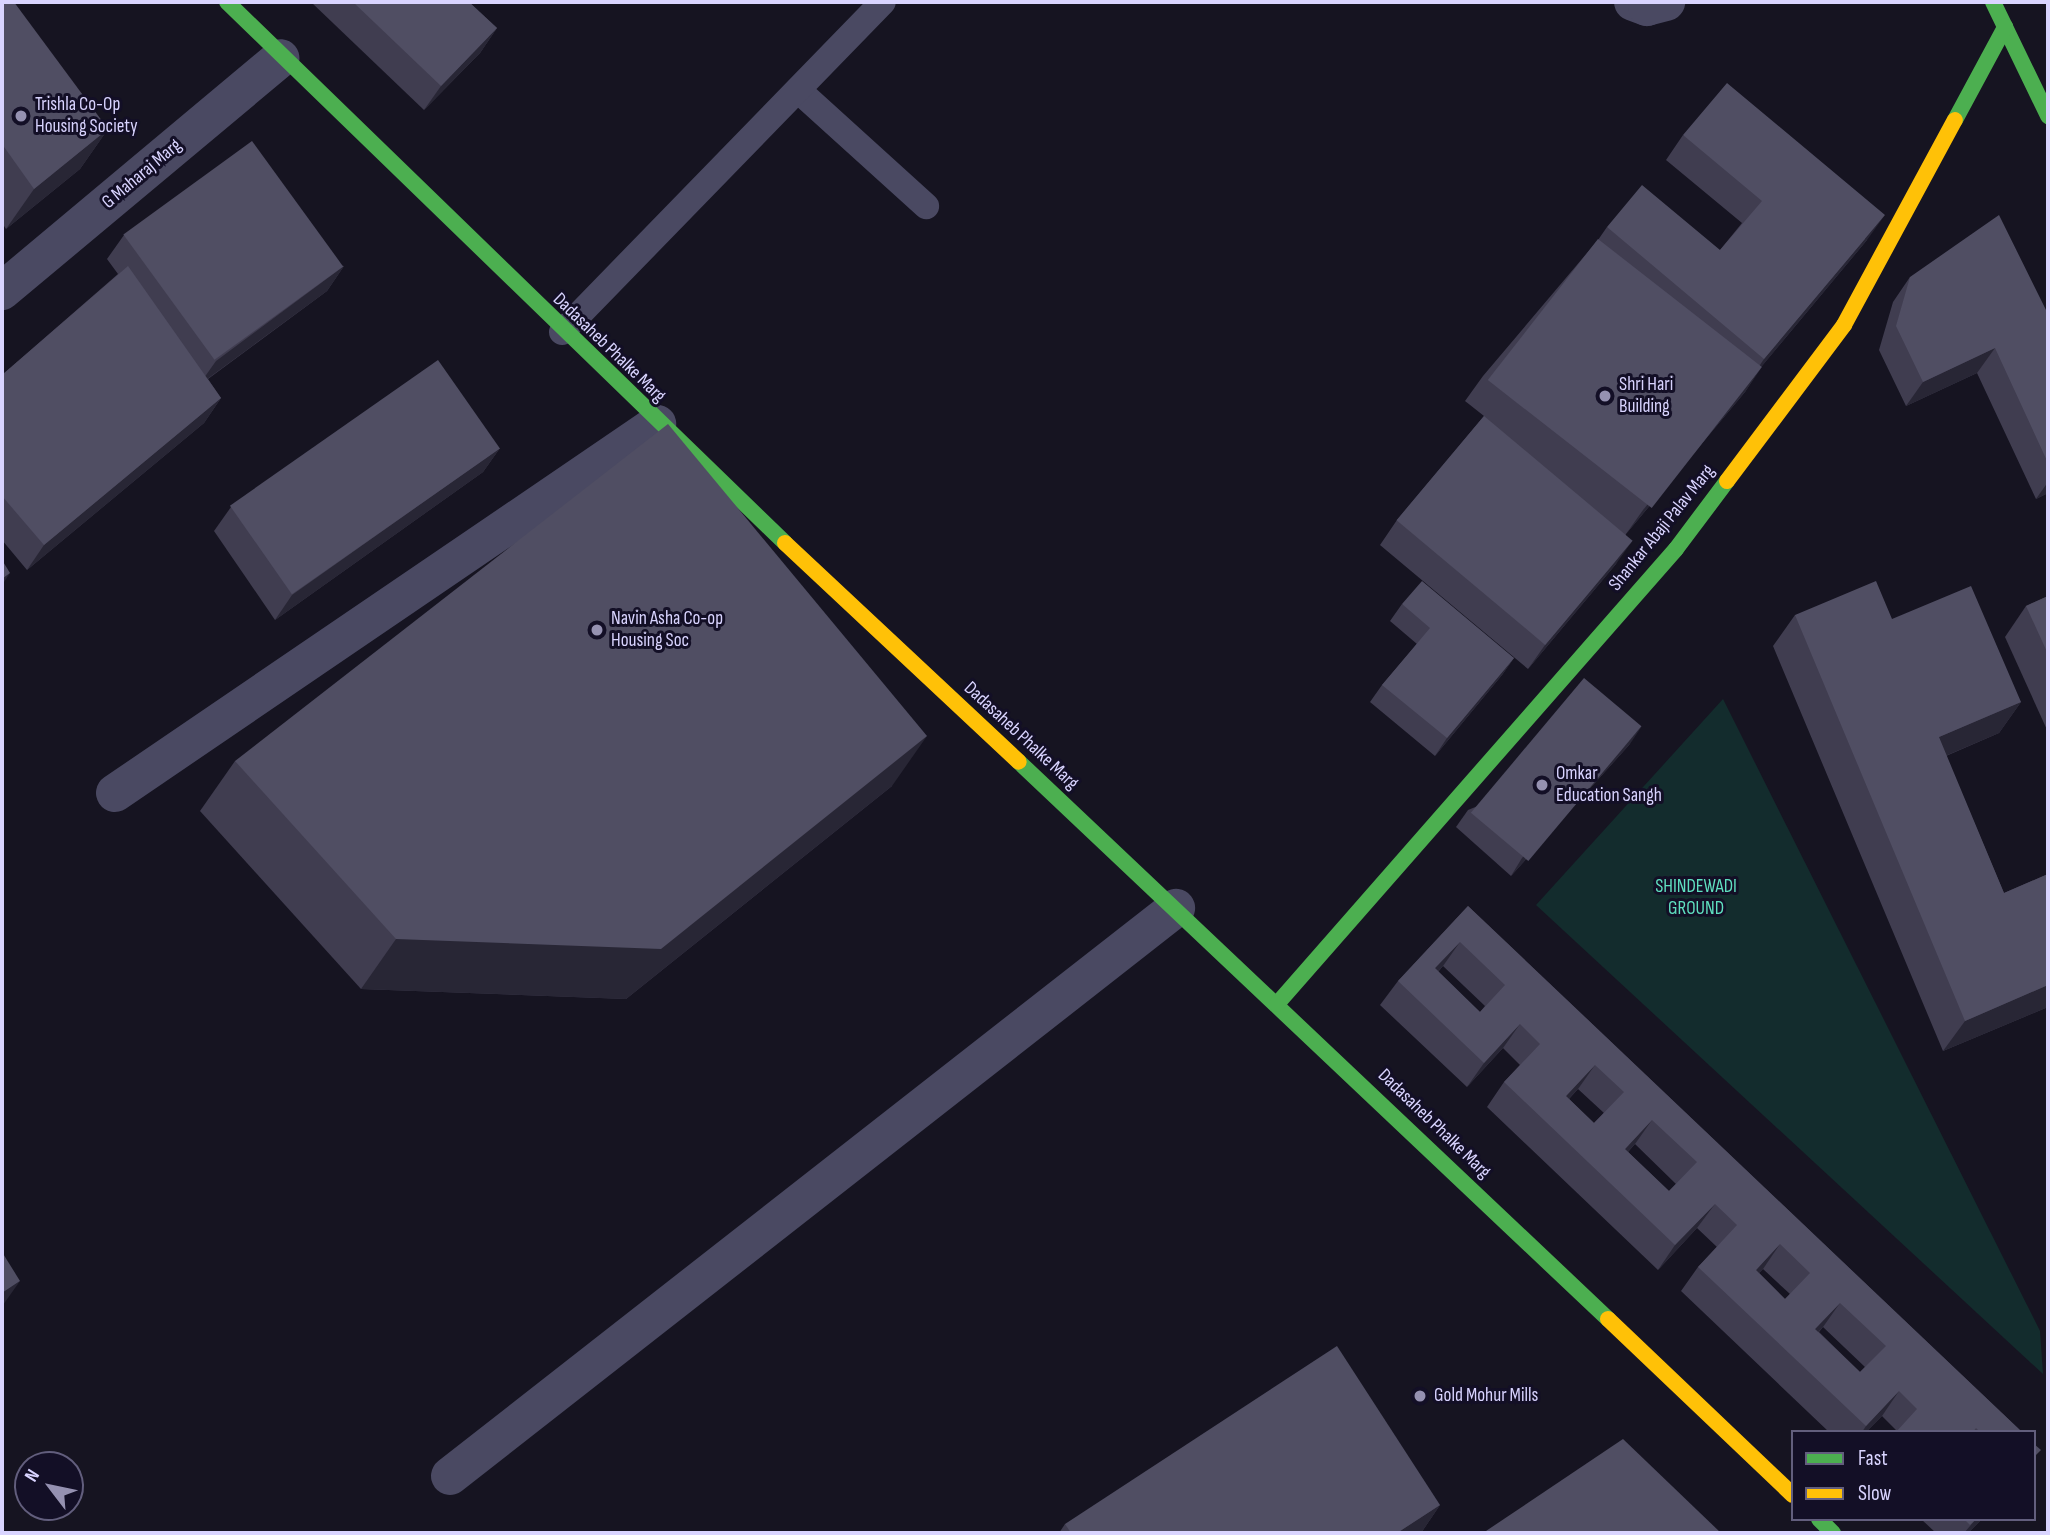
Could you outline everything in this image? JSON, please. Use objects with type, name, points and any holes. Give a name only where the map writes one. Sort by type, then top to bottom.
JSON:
[{"type":"main road","name":"Dadasaheb Phalke Marg","points":[[227,2],[281,58],[657,424],[1176,908],[1791,1493]]},
{"type":"main road","points":[[1993,2],[2048,116]]},
{"type":"main road","name":"Shankar Abaji Palav Marg","points":[[1277,1004],[1676,549],[1828,346],[2005,27]]},
{"type":"street","points":[[1633,2],[1647,8],[1666,2]]},
{"type":"street","name":"G Maharaj Marg","points":[[2,291],[281,58]]},
{"type":"street","points":[[115,793],[657,424]]},
{"type":"street","points":[[450,1476],[1176,908]]},
{"type":"lane","points":[[562,332],[880,3]]},
{"type":"lane","points":[[798,90],[926,206]]},
{"type":"green space","name":"SHINDEWADI GROUND","points":[[1723,699],[2040,1331],[2043,1374],[1536,905]]},
{"type":"building","points":[[2,2],[14,2],[108,129],[34,189],[2,144]]},
{"type":"building","points":[[353,2],[469,2],[497,28],[441,86]]},
{"type":"building","points":[[1727,83],[1885,215],[1764,359],[1607,227],[1642,185],[1720,250],[1762,201],[1683,135]]},
{"type":"building","points":[[252,141],[343,266],[214,360],[123,234]]},
{"type":"building","points":[[1999,215],[2048,314],[2048,463],[1995,348],[1923,382],[1896,326],[1910,277]]},
{"type":"building","name":"Shri Hari Building","points":[[1598,239],[1762,367],[1652,508],[1488,380]]},
{"type":"building","points":[[128,266],[221,398],[44,545],[2,496],[2,375]]},
{"type":"building","points":[[438,360],[500,448],[292,594],[230,506]]},
{"type":"building","points":[[1484,416],[1633,541],[1545,645],[1397,520]]},
{"type":"building","name":"Navin Asha Co-op Housing Soc","points":[[668,424],[927,736],[661,949],[396,939],[235,761]]},
{"type":"building","points":[[2,560],[10,573],[2,579]]},
{"type":"building","points":[[1422,581],[1514,658],[1447,738],[1382,685],[1430,628],[1402,604]]},
{"type":"building","points":[[1876,581],[1892,619],[1971,586],[2021,702],[1939,737],[2004,893],[2048,874],[2048,985],[1965,1021],[1795,615]]},
{"type":"building","points":[[2048,596],[2048,654],[2026,606]]},
{"type":"building","name":"Omkar Education Sangh","points":[[1584,678],[1641,726],[1528,861],[1471,813]]},
{"type":"building","points":[[1468,906],[2020,1430],[1898,1430],[1917,1409],[1899,1391],[1866,1426],[1698,1267],[1737,1225],[1715,1204],[1675,1245],[1504,1082],[1540,1044],[1520,1024],[1484,1063],[1398,981]],"holes":[[[1460,942],[1505,985],[1480,1012],[1435,968]],[[1595,1065],[1624,1092],[1594,1123],[1566,1096]],[[1652,1120],[1697,1162],[1669,1191],[1625,1149]],[[1780,1244],[1810,1273],[1785,1299],[1756,1270]],[[1840,1303],[1886,1346],[1860,1372],[1815,1329]]]},
{"type":"building","points":[[2,1252],[20,1281],[2,1293]]},
{"type":"building","points":[[1337,1346],[1440,1505],[1397,1533],[1071,1533],[1065,1524]]},
{"type":"building","points":[[1623,1439],[1721,1533],[1483,1533]]},
{"type":"traffic: fast","points":[[227,2],[785,543]]},
{"type":"traffic: fast","points":[[1993,2],[2048,116]]},
{"type":"traffic: fast","points":[[1955,120],[2005,27]]},
{"type":"traffic: fast","points":[[1277,1004],[1676,549],[1727,481]]},
{"type":"traffic: fast","points":[[1019,762],[1608,1319]]},
{"type":"traffic: fast","points":[[1821,1521],[1833,1533]]},
{"type":"traffic: slow","points":[[1727,481],[1844,325],[1955,120]]},
{"type":"traffic: slow","points":[[785,543],[1019,762]]},
{"type":"traffic: slow","points":[[1608,1319],[1791,1493]]},
{"type":"place","name":"Trishla Co-Op Housing Society","points":[[21,116]]},
{"type":"place","name":"Shri Hari Building","points":[[1605,396]]},
{"type":"place","name":"Navin Asha Co-op Housing Soc","points":[[597,630]]},
{"type":"place","name":"Omkar Education Sangh","points":[[1542,785]]},
{"type":"place","name":"Gold Mohur Mills","points":[[1420,1396]]}]
